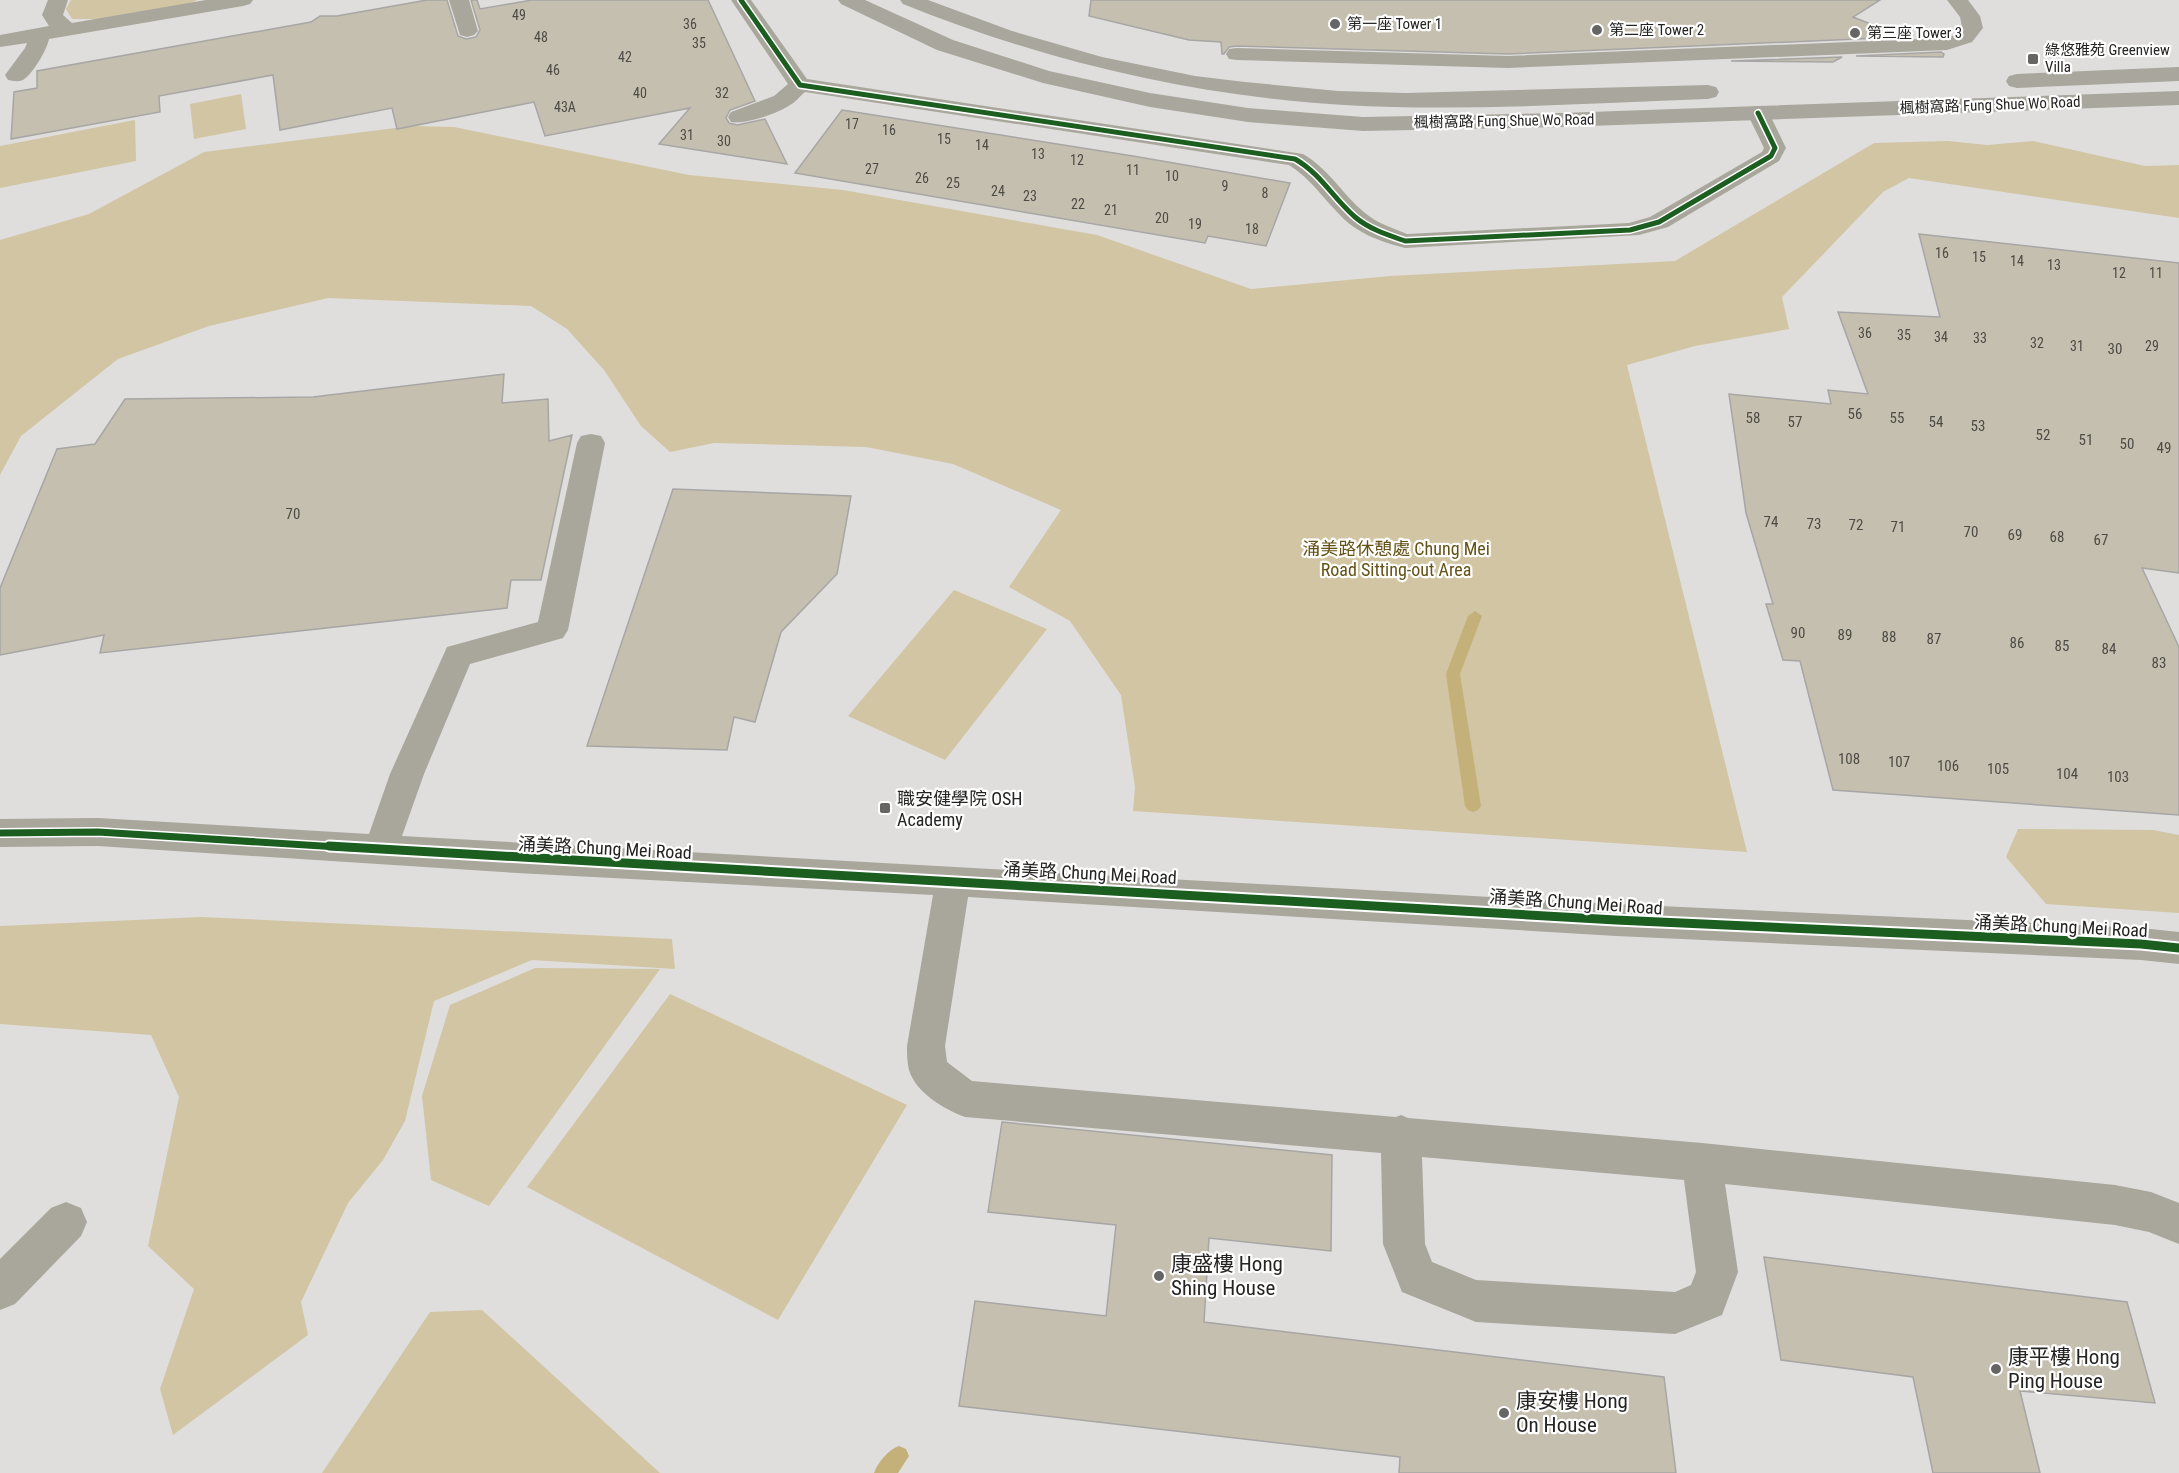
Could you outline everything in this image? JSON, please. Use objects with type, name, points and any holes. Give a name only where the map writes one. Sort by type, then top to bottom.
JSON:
[{"type":"main road","name":"楓樹窩路 Fung Shue Wo Road","points":[[848,0],[945,45],[1043,76],[1150,100],[1248,115],[1363,124],[2179,98]]},
{"type":"main road","name":"楓樹窩路 Fung Shue Wo Road","points":[[910,0],[974,27],[1056,53],[1145,74],[1250,90],[1361,99],[1499,99],[1725,91]]},
{"type":"main road","name":"楓樹窩路 Fung Shue Wo Road","points":[[1998,82],[2179,74]]},
{"type":"street","points":[[58,0],[51,16],[54,22],[71,29]]},
{"type":"street","points":[[0,41],[243,0]]},
{"type":"street","points":[[459,0],[467,31]]},
{"type":"street","points":[[741,0],[800,85],[1295,159],[1314,169],[1354,216],[1374,230],[1405,241],[1630,230],[1659,222],[1771,156],[1775,148],[1773,140],[1758,113]]},
{"type":"street","points":[[1237,54],[1508,62],[1947,44],[1965,38],[1973,28],[1970,16],[1957,0]]},
{"type":"street","points":[[16,75],[36,49],[39,34]]},
{"type":"street","points":[[740,117],[782,101],[800,85]]},
{"type":"street","points":[[381,848],[406,774],[458,655],[552,630],[591,443]]},
{"type":"street","name":"涌美路 Chung Mei Road","points":[[0,833],[98,832],[529,859],[1174,892],[1616,920],[2141,944],[2179,948]]},
{"type":"street","points":[[953,882],[927,1046],[928,1069],[938,1080],[965,1099],[1401,1134],[1702,1162],[2115,1205],[2151,1212],[2179,1224]]},
{"type":"street","points":[[1401,1134],[1404,1244],[1418,1277],[1476,1301],[1675,1313],[1707,1300],[1717,1272],[1702,1162]]},
{"type":"street","points":[[0,1289],[66,1222]]},
{"type":"green space","points":[[71,0],[197,0],[189,4],[100,19],[72,19],[66,9]]},
{"type":"green space","points":[[241,94],[246,129],[194,139],[190,104]]},
{"type":"green space","points":[[135,120],[136,161],[0,188],[0,146]]},
{"type":"green space","name":"涌美路休憩處 Chung Mei Road Sitting-out Area","points":[[411,126],[454,127],[689,175],[843,190],[1097,235],[1251,289],[1390,276],[1675,261],[1874,143],[1948,141],[1987,145],[2033,141],[2145,166],[2179,165],[2179,218],[1909,178],[1883,192],[1782,297],[1789,329],[1695,346],[1627,365],[1747,852],[1133,811],[1135,787],[1121,695],[1070,621],[1009,587],[1061,510],[953,464],[866,447],[714,443],[670,452],[641,426],[604,370],[567,329],[531,306],[328,298],[209,326],[118,359],[21,436],[0,475],[0,240],[89,214],[204,152]]},
{"type":"green space","points":[[954,590],[1047,629],[945,760],[848,716]]},
{"type":"green space","points":[[2018,829],[2153,830],[2179,835],[2179,913],[2046,904],[2006,857]]},
{"type":"green space","points":[[202,917],[672,939],[675,969],[532,960],[434,1001],[405,1121],[383,1160],[348,1203],[301,1302],[308,1335],[173,1435],[160,1389],[194,1289],[148,1246],[179,1097],[151,1035],[0,1024],[0,926]]},
{"type":"green space","points":[[535,968],[660,969],[489,1206],[431,1180],[422,1096],[450,1005]]},
{"type":"green space","points":[[670,994],[907,1105],[778,1320],[527,1187]]},
{"type":"green space","points":[[482,1310],[660,1473],[322,1473],[430,1312]]},
{"type":"building","points":[[427,0],[447,0],[458,36],[466,39],[476,37],[480,30],[471,0],[477,0],[480,9],[532,0],[708,0],[755,101],[730,110],[726,118],[729,123],[737,125],[765,119],[787,164],[659,144],[690,108],[545,136],[534,102],[397,129],[392,108],[280,130],[273,75],[159,96],[160,112],[11,139],[14,92],[37,88],[37,71],[311,22],[320,16],[337,16]]},
{"type":"building","points":[[1091,0],[1880,0],[1853,17],[1903,37],[1508,54],[1237,46],[1229,47],[1222,54],[1221,42],[1189,40],[1089,16]]},
{"type":"building","points":[[1941,52],[1944,54],[1943,57],[1856,56]]},
{"type":"building","points":[[1842,57],[1833,62],[1731,61]]},
{"type":"building","points":[[842,110],[1290,183],[1266,246],[1208,236],[1205,243],[795,173]]},
{"type":"building","points":[[1919,234],[2179,263],[2179,573],[2142,568],[2179,647],[2179,815],[1833,790],[1800,661],[1783,660],[1766,604],[1773,604],[1746,513],[1729,394],[1831,404],[1828,390],[1868,394],[1838,312],[1940,317]]},
{"type":"building","points":[[504,374],[502,403],[548,399],[549,441],[572,435],[541,580],[511,580],[507,608],[100,653],[104,635],[0,655],[0,588],[57,449],[95,444],[125,399],[313,397]]},
{"type":"building","points":[[673,489],[851,496],[837,574],[781,632],[755,722],[734,717],[727,750],[587,746]]},
{"type":"building","name":"康盛樓 Hong Shing House","points":[[1002,1122],[1332,1155],[1331,1251],[1209,1238],[1204,1322],[1664,1377],[1676,1473],[1399,1473],[1400,1457],[959,1406],[975,1301],[1106,1316],[1116,1225],[988,1212]]},
{"type":"building","name":"康平樓 Hong Ping House","points":[[1764,1257],[2127,1302],[2155,1403],[2020,1391],[2040,1473],[1933,1473],[1913,1377],[1781,1360]]},
{"type":"waterway","points":[[1473,806],[1453,674],[1475,616]]},
{"type":"waterway","points":[[884,1473],[899,1456]]},
{"type":"cycle path","points":[[741,0],[800,85],[1295,159],[1322,179],[1355,217],[1385,234],[1405,241],[1630,230],[1659,222],[1771,156],[1775,148],[1773,140],[1758,113]]},
{"type":"cycle path","points":[[0,833],[98,832],[1616,920],[2141,944],[2179,948]]},
{"type":"place","name":"第一座 Tower 1","points":[[1335,24]]},
{"type":"place","name":"第二座 Tower 2","points":[[1597,30]]},
{"type":"place","name":"第三座 Tower 3","points":[[1855,33]]},
{"type":"place","name":"綠悠雅苑 Greenview Villa","points":[[2033,59]]},
{"type":"place","name":"職安健學院 OSH Academy","points":[[885,808]]},
{"type":"place","name":"康盛樓 Hong Shing House","points":[[1159,1276]]},
{"type":"place","name":"康平樓 Hong Ping House","points":[[1996,1369]]},
{"type":"place","name":"康安樓 Hong On House","points":[[1504,1413]]}]
